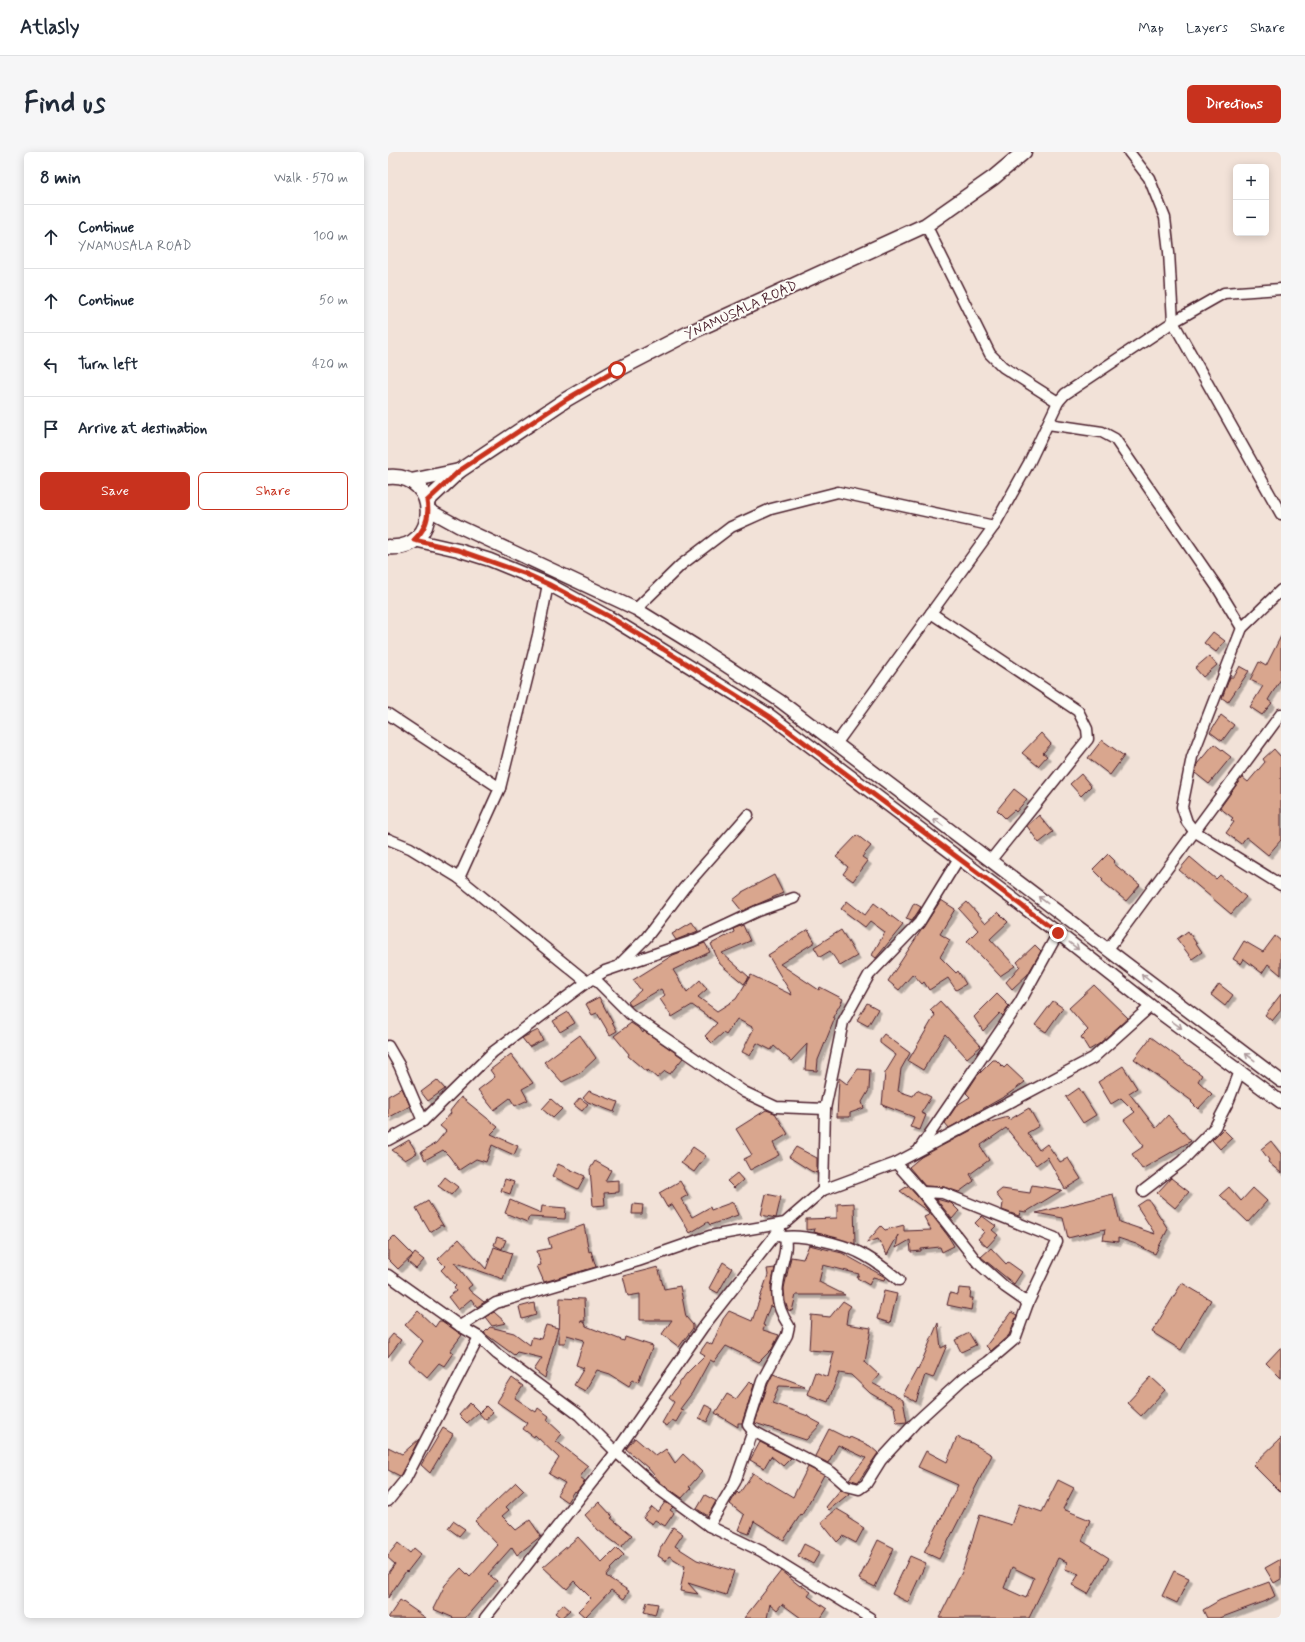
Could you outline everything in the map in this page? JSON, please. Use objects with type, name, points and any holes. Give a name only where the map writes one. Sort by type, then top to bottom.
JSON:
[{"type":"main road","name":"YNAMUSALA ROAD","points":[[459,471],[567,399],[617,370],[688,334],[926,225],[993,178],[1024,152]]},
{"type":"main road","points":[[411,481],[459,471]]},
{"type":"main road","points":[[388,547],[398,547],[414,540],[425,527],[428,505],[459,471]]},
{"type":"main road","points":[[388,476],[403,477],[418,486],[428,505]]},
{"type":"street","points":[[1129,152],[1149,178],[1165,218],[1169,252],[1173,322],[1281,514]]},
{"type":"street","points":[[926,225],[990,354],[1003,367],[1058,402]]},
{"type":"street","points":[[836,744],[994,526],[1048,424],[1058,402],[1065,394],[1173,322],[1224,293],[1281,289]]},
{"type":"street","points":[[1048,424],[1102,432],[1115,439],[1217,587],[1242,628]]},
{"type":"street","points":[[636,610],[681,565],[731,528],[771,509],[838,492],[994,526]]},
{"type":"street","points":[[428,505],[458,526],[636,610],[696,646],[780,701],[1281,1081]]},
{"type":"street","points":[[414,540],[458,550],[484,558],[548,584],[608,616],[769,716],[1058,933],[1151,1006],[1281,1102]]},
{"type":"street","points":[[459,878],[500,788],[538,635],[548,584]]},
{"type":"street","points":[[1281,590],[1242,628],[1192,757],[1182,808],[1187,822],[1194,831],[1281,885]]},
{"type":"street","points":[[931,613],[1078,711],[1087,729],[1088,739],[990,860]]},
{"type":"street","points":[[388,714],[500,788]]},
{"type":"street","points":[[1108,949],[1281,714]]},
{"type":"street","points":[[618,966],[646,938],[684,888],[748,815]]},
{"type":"street","points":[[388,839],[410,848],[459,878],[591,980],[630,1014],[744,1092],[776,1107],[825,1109]]},
{"type":"street","points":[[823,1190],[825,1109],[843,1022],[869,975],[919,923],[959,858]]},
{"type":"street","points":[[388,1140],[424,1121],[493,1052],[591,980],[618,966],[693,941],[757,911],[794,898]]},
{"type":"street","points":[[919,1150],[1020,1002],[1058,933]]},
{"type":"street","points":[[486,1618],[616,1452],[703,1327],[781,1235],[785,1223],[823,1190],[896,1163],[1093,1058],[1151,1006]]},
{"type":"street","points":[[388,1046],[399,1065],[424,1121]]},
{"type":"street","points":[[1143,1191],[1182,1161],[1215,1127],[1229,1100],[1240,1072]]},
{"type":"street","points":[[896,1163],[922,1192],[978,1264],[1005,1287],[1028,1303]]},
{"type":"street","points":[[781,1235],[787,1245],[776,1288],[778,1304],[789,1326],[787,1335],[762,1382],[748,1424],[753,1431],[831,1472],[847,1486],[859,1489],[866,1484],[881,1460],[915,1423],[962,1379],[988,1362],[1015,1339],[1028,1303],[1057,1242],[1055,1238],[943,1193],[922,1192]]},
{"type":"street","points":[[460,1326],[496,1303],[638,1261],[710,1236],[785,1223]]},
{"type":"street","points":[[781,1235],[806,1237],[857,1251],[886,1269],[899,1280]]},
{"type":"street","points":[[388,1275],[460,1326],[479,1337],[497,1354],[579,1415],[616,1452],[657,1488],[709,1526],[761,1551],[870,1618]]},
{"type":"street","points":[[388,1501],[405,1480],[479,1337]]},
{"type":"street","points":[[709,1526],[735,1482],[753,1431]]},
{"type":"building","points":[[1213,632],[1225,641],[1216,652],[1204,643]]},
{"type":"building","points":[[1281,636],[1281,679],[1268,700],[1272,703],[1262,715],[1250,707],[1263,686],[1250,680],[1259,662],[1266,666]]},
{"type":"building","points":[[1209,656],[1217,665],[1203,677],[1195,668]]},
{"type":"building","points":[[1240,666],[1249,671],[1228,702],[1222,698],[1230,677],[1234,677]]},
{"type":"building","points":[[1221,715],[1234,725],[1222,741],[1210,732]]},
{"type":"building","points":[[1041,733],[1051,744],[1043,753],[1047,756],[1038,766],[1022,753]]},
{"type":"building","points":[[1102,740],[1124,756],[1110,775],[1088,758]]},
{"type":"building","points":[[1214,744],[1231,757],[1209,784],[1195,773],[1197,764]]},
{"type":"building","points":[[1274,749],[1281,757],[1281,840],[1268,855],[1246,837],[1241,844],[1226,833],[1234,822],[1231,820],[1233,818],[1220,808],[1242,777],[1248,782],[1265,762],[1263,759]]},
{"type":"building","points":[[1081,774],[1091,786],[1081,796],[1070,784]]},
{"type":"building","points":[[1014,789],[1027,799],[1016,812],[1014,810],[1005,818],[997,810]]},
{"type":"building","points":[[1039,815],[1053,832],[1039,843],[1027,826]]},
{"type":"building","points":[[857,835],[871,846],[862,857],[868,861],[853,881],[843,874],[848,867],[836,857]]},
{"type":"building","points":[[1108,854],[1115,861],[1113,863],[1140,885],[1126,901],[1102,881],[1103,879],[1093,869]]},
{"type":"building","points":[[1190,857],[1216,879],[1220,875],[1246,897],[1231,914],[1179,870]]},
{"type":"building","points":[[774,875],[783,893],[742,911],[733,900],[742,892]]},
{"type":"building","points":[[941,900],[955,909],[940,934],[950,940],[940,957],[956,973],[958,971],[966,984],[956,990],[948,978],[929,990],[924,982],[922,984],[913,974],[899,990],[888,981]]},
{"type":"building","points":[[847,901],[865,915],[874,903],[903,925],[876,958],[872,955],[885,932],[870,921],[865,927],[841,909]]},
{"type":"building","points":[[967,902],[986,923],[998,912],[1008,922],[990,939],[1015,966],[1000,976],[967,941],[978,930],[959,909]]},
{"type":"building","points":[[914,903],[921,907],[912,921],[906,919]]},
{"type":"building","points":[[692,922],[698,931],[676,940],[672,934]]},
{"type":"building","points":[[743,925],[750,941],[722,953],[749,977],[744,984],[720,964],[711,944],[734,932],[733,929]]},
{"type":"building","points":[[808,930],[815,942],[780,964],[819,990],[820,987],[843,999],[833,1017],[835,1018],[818,1060],[817,1071],[805,1070],[807,1044],[791,1061],[774,1046],[771,1050],[757,1043],[750,1056],[742,1052],[754,1028],[737,1019],[726,1035],[723,1033],[712,1043],[705,1036],[717,1023],[692,1005],[672,1017],[660,999],[665,995],[661,989],[631,1006],[628,1002],[641,990],[633,980],[673,955],[705,943],[710,952],[673,970],[687,992],[700,980],[707,989],[698,997],[717,1011],[736,999],[751,975],[792,995],[768,955]]},
{"type":"building","points":[[841,930],[857,956],[840,966],[830,951],[820,957],[814,947]]},
{"type":"building","points":[[1188,931],[1202,952],[1192,959],[1177,939]]},
{"type":"building","points":[[1275,936],[1281,941],[1281,975],[1268,964],[1262,973],[1244,959],[1241,964],[1233,959],[1244,941],[1263,952]]},
{"type":"building","points":[[1035,945],[1041,951],[1028,974],[1012,989],[1006,982],[1020,966],[1017,962]]},
{"type":"building","points":[[1219,984],[1233,995],[1225,1006],[1211,995]]},
{"type":"building","points":[[1094,985],[1128,1018],[1099,1044],[1089,1050],[1081,1037],[1088,1030],[1069,1008]]},
{"type":"building","points":[[997,994],[1009,1006],[1003,1016],[1000,1013],[983,1031],[974,1017]]},
{"type":"building","points":[[1281,994],[1281,1010],[1272,1021],[1265,1015]]},
{"type":"building","points":[[599,997],[617,1031],[610,1035],[597,1013],[592,1015],[586,1004]]},
{"type":"building","points":[[940,1001],[981,1046],[967,1058],[945,1034],[923,1070],[908,1061],[935,1015],[930,1010]]},
{"type":"building","points":[[1053,1001],[1063,1008],[1046,1032],[1035,1025]]},
{"type":"building","points":[[867,1003],[878,1009],[868,1026],[857,1020]]},
{"type":"building","points":[[568,1012],[575,1023],[560,1032],[553,1021]]},
{"type":"building","points":[[631,1023],[643,1033],[644,1031],[683,1058],[670,1074],[665,1071],[657,1078],[648,1070],[647,1072],[628,1056],[629,1054],[614,1036]]},
{"type":"building","points":[[538,1030],[543,1040],[529,1047],[522,1038]]},
{"type":"building","points":[[884,1034],[910,1053],[901,1069],[898,1091],[913,1096],[917,1090],[931,1097],[921,1113],[926,1115],[920,1130],[910,1127],[914,1117],[882,1105],[885,1073],[896,1055],[880,1043],[880,1039]]},
{"type":"building","points":[[580,1035],[596,1058],[580,1073],[562,1082],[544,1062]]},
{"type":"building","points":[[1151,1037],[1202,1075],[1198,1081],[1212,1094],[1198,1109],[1191,1102],[1192,1101],[1134,1059]]},
{"type":"building","points":[[511,1054],[533,1083],[522,1089],[528,1100],[515,1106],[510,1098],[494,1110],[478,1090],[495,1077],[490,1070]]},
{"type":"building","points":[[993,1060],[996,1060],[1004,1068],[1007,1065],[1025,1082],[1007,1095],[949,1128],[945,1123],[957,1105],[970,1097],[966,1093],[977,1076]]},
{"type":"building","points":[[1123,1066],[1137,1088],[1129,1093],[1156,1128],[1168,1115],[1191,1141],[1142,1169],[1132,1154],[1144,1146],[1124,1120],[1135,1112],[1121,1098],[1111,1104],[1098,1082]]},
{"type":"building","points":[[858,1069],[870,1070],[869,1090],[862,1102],[864,1108],[850,1113],[850,1117],[837,1117],[839,1078],[847,1084]]},
{"type":"building","points":[[437,1080],[445,1089],[428,1101],[421,1092]]},
{"type":"building","points":[[402,1088],[410,1106],[388,1118],[388,1096]]},
{"type":"building","points":[[1079,1088],[1096,1115],[1083,1123],[1066,1097]]},
{"type":"building","points":[[589,1091],[618,1102],[614,1112],[588,1102],[583,1098]]},
{"type":"building","points":[[461,1097],[498,1127],[491,1134],[518,1146],[514,1155],[492,1145],[486,1162],[476,1159],[459,1170],[443,1150],[425,1160],[421,1152],[436,1143],[446,1131],[440,1126],[451,1113],[450,1111]]},
{"type":"building","points":[[580,1098],[588,1104],[582,1111],[574,1105]]},
{"type":"building","points":[[551,1099],[562,1109],[553,1118],[542,1109]]},
{"type":"building","points":[[1029,1108],[1039,1126],[1027,1133],[1039,1150],[1047,1144],[1060,1162],[1068,1158],[1081,1179],[1065,1189],[1047,1157],[1036,1165],[1006,1128],[981,1145],[981,1148],[989,1160],[970,1174],[974,1181],[959,1192],[944,1187],[925,1186],[909,1167],[921,1157],[983,1124],[1008,1117],[1009,1120]]},
{"type":"building","points":[[766,1110],[775,1113],[788,1134],[773,1143],[779,1155],[750,1170],[744,1159],[752,1155],[736,1129]]},
{"type":"building","points":[[1223,1129],[1232,1138],[1220,1149],[1212,1140]]},
{"type":"building","points":[[409,1140],[417,1153],[405,1160],[392,1150]]},
{"type":"building","points":[[1271,1141],[1281,1154],[1281,1173],[1268,1162],[1269,1160],[1261,1149]]},
{"type":"building","points":[[693,1147],[706,1156],[694,1172],[681,1163]]},
{"type":"building","points":[[796,1147],[817,1158],[817,1173],[811,1171],[789,1157]]},
{"type":"building","points":[[595,1161],[611,1170],[605,1181],[619,1180],[619,1192],[604,1193],[605,1205],[593,1206],[590,1169]]},
{"type":"building","points":[[558,1164],[585,1176],[578,1189],[552,1176]]},
{"type":"building","points":[[737,1173],[743,1180],[734,1188],[727,1181]]},
{"type":"building","points":[[445,1177],[458,1187],[451,1195],[438,1186]]},
{"type":"building","points":[[1171,1178],[1189,1192],[1175,1208],[1157,1193]]},
{"type":"building","points":[[505,1179],[514,1182],[510,1194],[501,1191]]},
{"type":"building","points":[[680,1181],[688,1195],[681,1199],[692,1217],[710,1207],[711,1210],[733,1202],[738,1215],[710,1225],[708,1222],[690,1233],[672,1204],[667,1207],[659,1193]]},
{"type":"building","points":[[1032,1185],[1062,1190],[1026,1212],[1020,1211],[1019,1216],[1002,1210],[1003,1203],[996,1194],[1002,1189],[1030,1193]]},
{"type":"building","points":[[908,1186],[917,1196],[930,1213],[900,1191]]},
{"type":"building","points":[[1229,1187],[1241,1201],[1253,1188],[1267,1201],[1248,1222],[1220,1195]]},
{"type":"building","points":[[766,1194],[781,1197],[776,1218],[761,1215]]},
{"type":"building","points":[[1113,1194],[1120,1222],[1155,1234],[1137,1206],[1146,1200],[1149,1200],[1168,1229],[1155,1254],[1136,1244],[1118,1238],[1118,1242],[1103,1240],[1105,1229],[1068,1238],[1063,1218],[1036,1213]]},
{"type":"building","points":[[936,1199],[951,1203],[959,1211],[952,1219]]},
{"type":"building","points":[[510,1200],[541,1213],[542,1206],[566,1208],[565,1219],[529,1217],[527,1222],[505,1213]]},
{"type":"building","points":[[428,1201],[444,1227],[441,1225],[430,1232],[416,1208]]},
{"type":"building","points":[[854,1203],[855,1244],[814,1232],[815,1229],[806,1230],[806,1219],[837,1218],[837,1204]]},
{"type":"building","points":[[633,1204],[643,1205],[642,1214],[632,1214]]},
{"type":"building","points":[[931,1214],[954,1246],[942,1252],[940,1247],[921,1249],[921,1251],[911,1252],[910,1240],[896,1248],[898,1235],[887,1255],[878,1239],[866,1243],[881,1226],[885,1230],[904,1225],[904,1231],[931,1230],[924,1217]]},
{"type":"building","points":[[982,1216],[996,1226],[992,1230],[998,1235],[987,1247],[978,1239],[984,1232],[975,1223]]},
{"type":"building","points":[[584,1225],[589,1252],[591,1251],[596,1267],[544,1282],[537,1266],[541,1265],[537,1251],[551,1248],[548,1238]]},
{"type":"building","points":[[394,1236],[413,1255],[398,1269],[388,1259],[388,1242]]},
{"type":"building","points":[[497,1237],[506,1240],[502,1249],[494,1245]]},
{"type":"building","points":[[459,1239],[486,1269],[494,1247],[512,1253],[503,1279],[454,1262],[472,1285],[468,1288],[470,1291],[484,1302],[488,1300],[477,1307],[471,1299],[458,1310],[448,1297],[456,1291],[454,1288],[456,1286],[441,1270],[445,1266],[438,1259]]},
{"type":"building","points":[[809,1245],[842,1253],[885,1277],[884,1280],[873,1277],[869,1285],[857,1278],[859,1274],[823,1265],[819,1282],[845,1295],[796,1295],[792,1311],[788,1310],[785,1301],[784,1288],[791,1257],[803,1259]]},
{"type":"building","points":[[991,1248],[1006,1264],[1008,1262],[1022,1272],[1014,1284],[981,1257]]},
{"type":"building","points":[[415,1253],[424,1260],[416,1269],[408,1262]]},
{"type":"building","points":[[723,1262],[732,1268],[718,1293],[709,1288]]},
{"type":"building","points":[[658,1267],[664,1289],[680,1286],[686,1317],[693,1325],[693,1328],[679,1347],[662,1334],[672,1320],[640,1320],[640,1294],[628,1296],[623,1276]]},
{"type":"building","points":[[775,1268],[771,1287],[773,1307],[770,1306],[763,1325],[765,1326],[763,1330],[779,1335],[772,1349],[759,1362],[726,1346],[714,1362],[710,1360],[692,1393],[680,1409],[683,1410],[676,1422],[672,1420],[667,1426],[662,1423],[674,1402],[669,1398],[686,1374],[705,1355],[700,1352],[707,1342],[712,1345],[723,1319],[729,1311],[752,1321],[768,1275],[767,1269]]},
{"type":"building","points":[[1182,1283],[1211,1300],[1181,1350],[1152,1332]]},
{"type":"building","points":[[959,1288],[971,1289],[970,1298],[973,1298],[971,1310],[947,1305],[950,1293],[958,1295]]},
{"type":"building","points":[[884,1291],[897,1294],[890,1323],[877,1319]]},
{"type":"building","points":[[560,1298],[584,1299],[585,1321],[580,1321],[585,1323],[586,1326],[624,1341],[625,1337],[653,1346],[638,1382],[633,1379],[629,1386],[610,1374],[597,1370],[585,1391],[574,1385],[584,1368],[576,1365],[584,1340],[567,1335],[565,1343],[559,1343]]},
{"type":"building","points":[[843,1301],[851,1306],[848,1310],[846,1324],[871,1328],[865,1362],[879,1375],[872,1383],[903,1400],[907,1422],[897,1423],[894,1407],[870,1393],[851,1375],[839,1373],[828,1402],[807,1394],[815,1372],[828,1377],[834,1352],[809,1350],[811,1315],[830,1317]]},
{"type":"building","points":[[534,1303],[536,1315],[522,1319],[519,1307]]},
{"type":"building","points":[[418,1311],[435,1327],[439,1321],[442,1321],[462,1335],[450,1351],[453,1353],[444,1366],[439,1363],[427,1377],[409,1361],[423,1341],[405,1325]]},
{"type":"building","points":[[494,1312],[506,1323],[492,1326],[485,1317]]},
{"type":"building","points":[[1011,1312],[1017,1315],[1009,1335],[991,1351],[986,1346]]},
{"type":"building","points":[[938,1323],[941,1348],[947,1345],[933,1378],[925,1375],[916,1402],[903,1395],[917,1369],[918,1370]]},
{"type":"building","points":[[546,1325],[558,1328],[545,1378],[534,1370],[542,1358],[517,1352],[514,1355],[484,1333],[490,1327],[514,1333],[530,1345],[532,1337],[541,1339]]},
{"type":"building","points":[[969,1333],[976,1345],[961,1352],[955,1340]]},
{"type":"building","points":[[393,1334],[401,1340],[388,1357],[388,1340]]},
{"type":"building","points":[[1281,1347],[1281,1378],[1266,1363]]},
{"type":"building","points":[[773,1374],[805,1386],[779,1386],[772,1403],[808,1416],[821,1424],[806,1440],[755,1423],[768,1384]]},
{"type":"building","points":[[1151,1377],[1165,1390],[1141,1416],[1127,1403]]},
{"type":"building","points":[[512,1378],[523,1386],[515,1398],[536,1412],[538,1408],[549,1416],[547,1420],[562,1434],[556,1441],[588,1466],[580,1477],[585,1481],[576,1493],[574,1491],[567,1502],[557,1495],[565,1483],[549,1474],[559,1458],[535,1435],[534,1437],[523,1429],[527,1423],[497,1402]]},
{"type":"building","points":[[750,1381],[754,1385],[742,1423],[738,1423],[738,1427],[715,1413],[727,1394],[736,1399]]},
{"type":"building","points":[[470,1403],[479,1412],[467,1423],[459,1415]]},
{"type":"building","points":[[705,1405],[713,1409],[707,1422],[699,1418]]},
{"type":"building","points":[[486,1406],[493,1413],[485,1420],[479,1413]]},
{"type":"building","points":[[443,1428],[453,1434],[430,1473],[421,1465]]},
{"type":"building","points":[[829,1429],[849,1439],[850,1437],[870,1446],[878,1453],[858,1482],[849,1479],[866,1458],[838,1445],[828,1463],[815,1456]]},
{"type":"building","points":[[957,1437],[972,1443],[992,1455],[939,1559],[924,1552],[958,1485],[918,1467],[926,1451],[947,1462]]},
{"type":"building","points":[[635,1438],[656,1456],[666,1449],[675,1463],[683,1454],[702,1472],[682,1498],[661,1483],[648,1468],[626,1449]]},
{"type":"building","points":[[1281,1438],[1281,1493],[1253,1465]]},
{"type":"building","points":[[419,1439],[400,1476],[388,1470],[388,1447],[402,1454]]},
{"type":"building","points":[[760,1442],[791,1458],[783,1466],[771,1456],[764,1468],[750,1460]]},
{"type":"building","points":[[808,1467],[824,1475],[802,1515],[801,1514],[784,1540],[754,1521],[749,1534],[738,1530],[744,1515],[730,1504],[737,1492],[739,1494],[753,1473],[793,1497]]},
{"type":"building","points":[[1058,1480],[1074,1488],[1063,1509],[1090,1520],[1082,1541],[1109,1558],[1088,1594],[1072,1585],[1079,1574],[1065,1569],[1067,1562],[1058,1558],[1029,1618],[939,1618],[962,1572],[980,1515],[1011,1525],[1019,1504],[1042,1512]],"holes":[[[1012,1567],[1034,1578],[1026,1598],[1004,1588]]]},
{"type":"building","points":[[516,1482],[524,1490],[506,1507],[509,1510],[502,1516],[516,1530],[530,1520],[541,1536],[517,1555],[512,1547],[488,1574],[497,1581],[465,1618],[454,1618],[433,1609],[445,1585],[461,1568],[470,1577],[498,1545],[475,1521]]},
{"type":"building","points":[[841,1489],[850,1493],[829,1510],[826,1507]]},
{"type":"building","points":[[705,1495],[716,1501],[708,1516],[697,1509]]},
{"type":"building","points":[[599,1502],[613,1517],[611,1518],[632,1535],[621,1547],[598,1530],[585,1515]]},
{"type":"building","points":[[665,1502],[673,1507],[670,1510],[674,1513],[665,1526],[655,1520],[652,1524],[643,1518],[652,1507],[658,1512]]},
{"type":"building","points":[[837,1509],[864,1528],[856,1543],[843,1536],[837,1542],[821,1522]]},
{"type":"building","points":[[453,1521],[465,1529],[459,1536],[448,1528]]},
{"type":"building","points":[[673,1527],[683,1534],[675,1546],[697,1560],[734,1571],[726,1595],[688,1583],[698,1594],[680,1591],[685,1566],[669,1556],[666,1561],[658,1556],[661,1547]]},
{"type":"building","points":[[578,1537],[602,1563],[617,1548],[624,1555],[610,1569],[611,1570],[606,1576],[629,1591],[624,1599],[611,1590],[585,1617],[578,1611],[591,1598],[574,1581],[567,1589],[543,1567]]},
{"type":"building","points":[[878,1540],[894,1548],[875,1587],[859,1579]]},
{"type":"building","points":[[398,1543],[410,1553],[414,1548],[421,1554],[407,1572],[406,1571],[388,1598],[388,1574],[395,1564],[388,1558],[388,1555]]},
{"type":"building","points":[[804,1544],[820,1552],[813,1564],[798,1556]]},
{"type":"building","points":[[910,1556],[926,1563],[908,1602],[892,1594]]},
{"type":"building","points":[[1281,1559],[1281,1579],[1274,1583],[1265,1568]]},
{"type":"building","points":[[781,1571],[800,1586],[801,1585],[811,1592],[808,1596],[827,1609],[821,1618],[801,1618],[782,1604],[777,1610],[770,1604],[767,1618],[744,1618]]},
{"type":"building","points":[[1174,1571],[1189,1578],[1177,1603],[1162,1596]]},
{"type":"building","points":[[1269,1582],[1275,1596],[1268,1600],[1220,1618],[1207,1618],[1203,1610],[1220,1600]]},
{"type":"building","points":[[400,1600],[426,1618],[388,1618]]},
{"type":"building","points":[[647,1602],[658,1604],[655,1615],[644,1612]]},
{"type":"building","points":[[563,1604],[570,1610],[561,1618],[555,1613]]},
{"type":"route","points":[[617,370],[567,399],[459,471],[427,501],[429,510],[428,518],[421,534],[414,540],[458,550],[490,560],[526,574],[608,616],[663,649],[769,716],[1058,933]]}]
